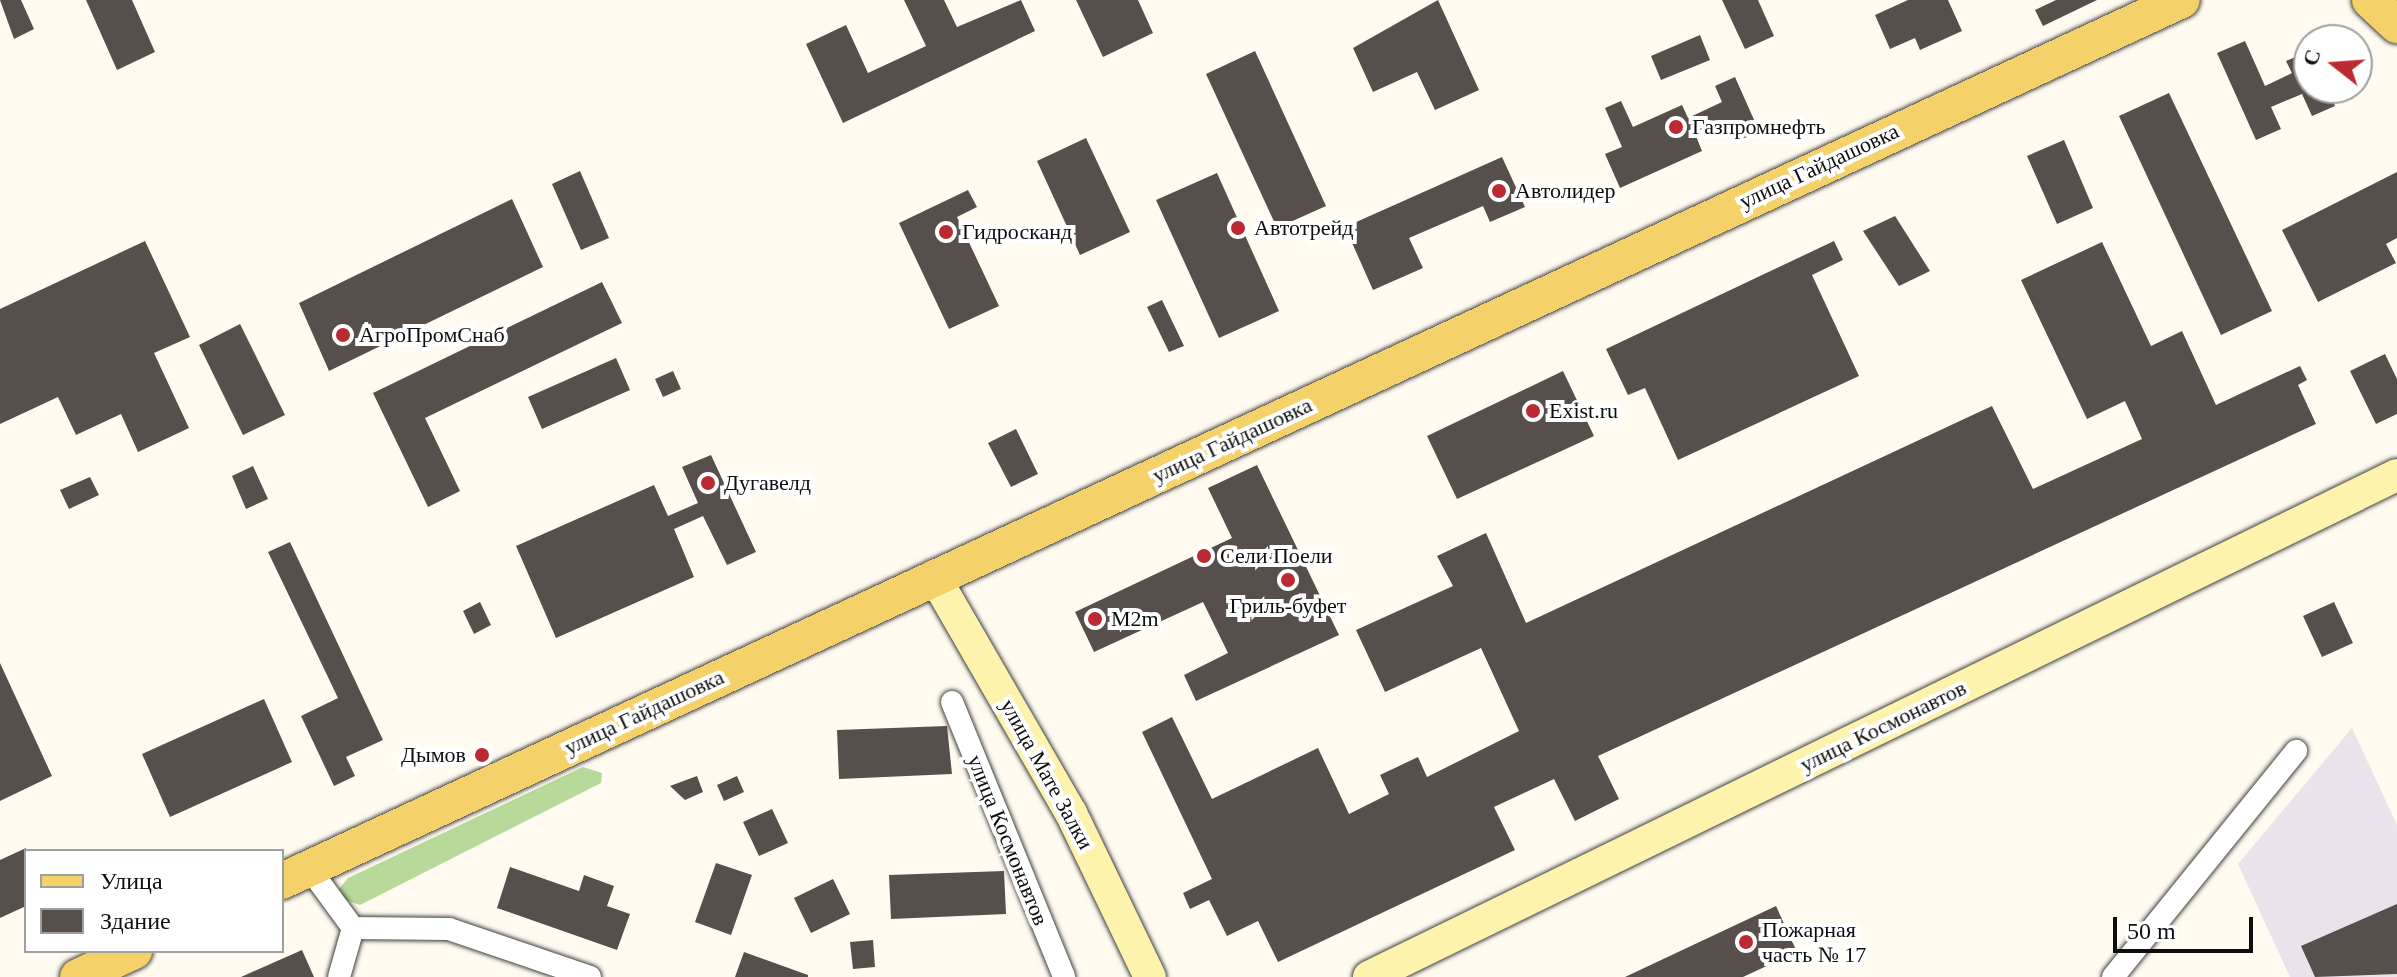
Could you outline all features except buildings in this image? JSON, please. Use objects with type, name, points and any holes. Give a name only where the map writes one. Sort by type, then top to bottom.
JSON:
[{"type":"main road","name":"улица Гайдашовка","points":[[296,874],[2182,0]]},
{"type":"main road","points":[[2370,0],[2397,25]]},
{"type":"main road","points":[[78,977],[130,953]]},
{"type":"street","points":[[2393,0],[2397,8]]},
{"type":"street","name":"улица Космонавтов","points":[[1369,977],[2397,475]]},
{"type":"street","name":"улица Мате Залки","points":[[934,576],[1071,813],[1150,977]]},
{"type":"street","name":"улица Космонавтов","points":[[952,702],[1064,977]]},
{"type":"street","points":[[2113,977],[2296,751]]},
{"type":"street","points":[[296,874],[353,928],[449,929],[590,977]]},
{"type":"street","points":[[339,977],[353,928]]},
{"type":"shaded area","points":[[2352,728],[2397,825],[2397,977],[2290,977],[2238,864]]},
{"type":"green space","points":[[583,767],[602,773],[601,783],[360,905],[343,899],[339,889],[348,878]]},
{"type":"place","name":"Газпромнефть","points":[[1676,127]]},
{"type":"place","name":"Автолидер","points":[[1499,191]]},
{"type":"place","name":"Автотрейд","points":[[1238,228]]},
{"type":"place","name":"Гидросканд","points":[[946,232]]},
{"type":"place","name":"АгроПромСнаб","points":[[343,335]]},
{"type":"place","name":"Exist.ru","points":[[1533,411]]},
{"type":"place","name":"Дугавелд","points":[[708,483]]},
{"type":"place","name":"Сели Поели","points":[[1204,556]]},
{"type":"place","name":"Гриль-буфет","points":[[1288,580]]},
{"type":"place","name":"М2m","points":[[1095,619]]},
{"type":"place","name":"Дымов","points":[[482,755]]},
{"type":"place","name":"Пожарная часть № 17","points":[[1746,942]]}]
